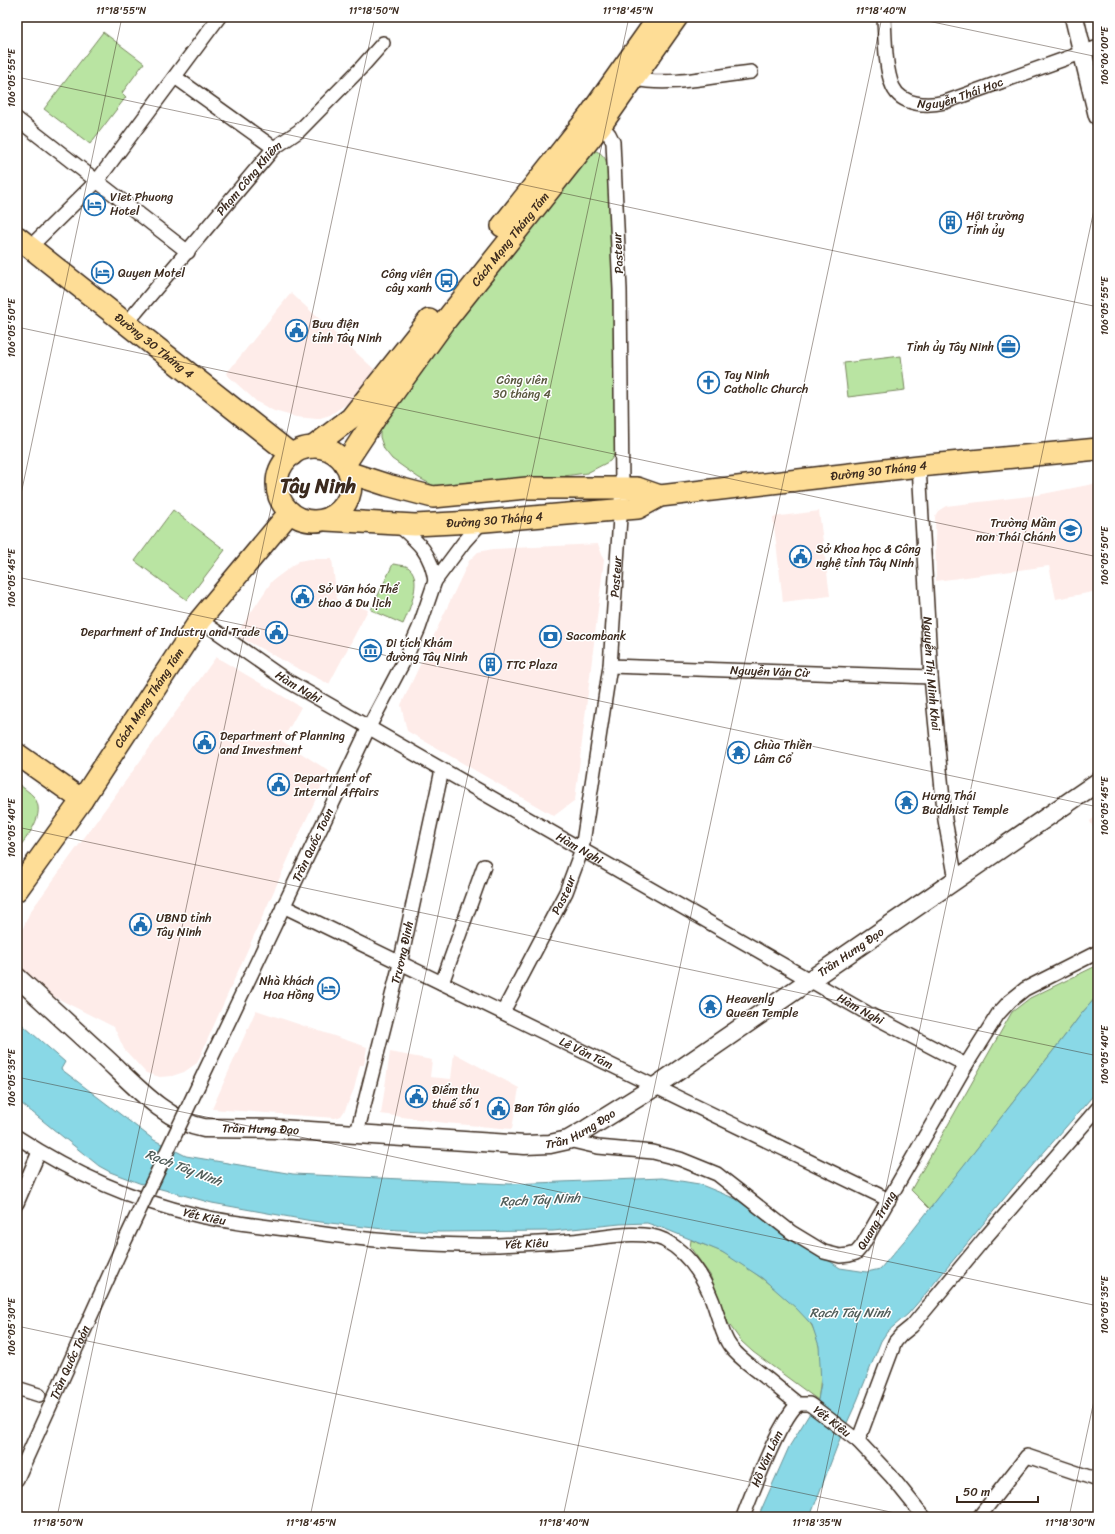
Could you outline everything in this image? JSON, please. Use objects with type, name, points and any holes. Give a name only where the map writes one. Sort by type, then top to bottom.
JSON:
[{"type":"main road","name":"Cách Mạng Tháng Tám","points":[[348,468],[383,408],[446,320],[595,121],[627,75],[659,17]]},
{"type":"main road","name":"Cách Mạng Tháng Tám","points":[[627,75],[677,17]]},
{"type":"main road","name":"Cách Mạng Tháng Tám","points":[[313,447],[351,418],[595,121]]},
{"type":"main road","name":"Đường 30 Tháng 4","points":[[24,242],[292,455]]},
{"type":"main road","points":[[313,447],[324,448],[332,452],[348,468],[351,481],[351,492],[342,510],[326,520],[315,522],[297,518],[282,504],[278,494],[277,483],[279,473],[284,463],[292,455],[302,449],[313,447]]},
{"type":"main road","name":"Đường 30 Tháng 4","points":[[326,520],[415,525],[621,510],[638,508],[660,496],[919,466],[1098,449]]},
{"type":"main road","name":"Đường 30 Tháng 4","points":[[348,468],[387,485],[433,497],[527,488],[642,489],[660,496]]},
{"type":"main road","name":"Cách Mạng Tháng Tám","points":[[17,889],[82,800],[200,620],[290,512]]},
{"type":"main road","points":[[17,754],[82,800]]},
{"type":"street","points":[[24,242],[97,181],[219,17]]},
{"type":"street","name":"Nguyễn Thái Học","points":[[884,17],[888,72],[893,88],[903,98],[913,103],[924,104],[945,102],[1090,49]]},
{"type":"street","points":[[1074,17],[1090,49],[1098,116]]},
{"type":"street","name":"Phạm Công Khiêm","points":[[126,324],[274,148],[299,131],[360,69],[383,43]]},
{"type":"street","points":[[627,75],[646,82],[663,83],[751,72]]},
{"type":"street","points":[[175,77],[274,148]]},
{"type":"street","points":[[17,119],[188,252]]},
{"type":"street","name":"Pasteur","points":[[503,1012],[566,892],[582,849],[610,666],[622,488],[620,290],[613,142],[609,134],[595,121]]},
{"type":"street","name":"Nguyễn Thị Minh Khai","points":[[919,466],[931,677],[945,820],[956,880]]},
{"type":"street","name":"Trần Quốc Toản","points":[[17,1479],[122,1247],[283,906],[369,727],[419,628],[435,581],[464,542],[483,521]]},
{"type":"street","points":[[397,524],[424,550],[434,568],[435,581]]},
{"type":"street","name":"Hàm Nghi","points":[[200,620],[286,680],[867,1013],[966,1065]]},
{"type":"street","name":"Nguyễn Văn Cừ","points":[[610,666],[931,677]]},
{"type":"street","name":"Trương Định","points":[[358,1133],[400,964],[442,770]]},
{"type":"street","name":"Trần Hưng Đạo","points":[[17,977],[150,1099],[183,1122],[204,1128],[279,1129],[525,1145],[550,1144],[568,1140],[656,1086],[1098,782]]},
{"type":"street","points":[[442,983],[484,866]]},
{"type":"street","name":"Lê Văn Tám","points":[[283,906],[889,1200]]},
{"type":"street","name":"Quang Trung","points":[[568,1140],[598,1147],[653,1152],[680,1159],[717,1174],[791,1232],[824,1252],[840,1256],[856,1253],[862,1246],[966,1065],[998,1014],[1010,1001],[1025,989],[1098,952]]},
{"type":"street","points":[[858,1441],[895,1342],[912,1326],[985,1238],[1098,1108]]},
{"type":"street","name":"Yết Kiêu","points":[[17,1138],[62,1165],[105,1185],[156,1204],[198,1215],[265,1226],[353,1238],[416,1243],[494,1245],[570,1241],[629,1235],[649,1235],[663,1240],[688,1259],[704,1281],[722,1331],[730,1346],[743,1360],[798,1404],[809,1404],[858,1441],[905,1492],[924,1517]]},
{"type":"street","points":[[17,1202],[39,1152]]},
{"type":"street","points":[[17,1388],[40,1395]]},
{"type":"street","name":"Hồ Văn Lâm","points":[[743,1517],[770,1449],[792,1409],[798,1404]]},
{"type":"street","points":[[979,1517],[1027,1456],[1098,1480]]},
{"type":"shaded area","name":"Bưu điện tỉnh Tây Ninh","points":[[291,293],[374,369],[364,390],[330,415],[317,419],[296,417],[274,411],[257,402],[226,374]]},
{"type":"shaded area","points":[[1098,483],[1098,591],[1056,599],[1049,566],[936,581],[935,516],[938,511],[946,506],[1038,495]]},
{"type":"shaded area","name":"Sở Khoa học & Công nghệ tỉnh Tây Ninh","points":[[819,511],[830,596],[783,602],[773,517]]},
{"type":"shaded area","name":"TTC Plaza","points":[[598,544],[604,560],[575,800],[554,816],[407,731],[401,705],[469,561],[478,552],[493,549]]},
{"type":"shaded area","points":[[309,559],[332,559],[337,599],[368,610],[329,684],[236,635],[272,581],[299,561]]},
{"type":"shaded area","name":"UBND tỉnh Tây Ninh","points":[[216,657],[301,707],[282,741],[329,771],[197,1063],[184,1072],[172,1076],[160,1077],[146,1073],[124,1049],[114,1027],[35,987],[21,970],[19,937],[30,912]]},
{"type":"shaded area","points":[[1098,814],[1098,839],[1090,821]]},
{"type":"shaded area","points":[[256,1010],[367,1047],[364,1065],[360,1065],[354,1089],[341,1116],[335,1118],[212,1109]]},
{"type":"shaded area","points":[[390,1052],[432,1060],[430,1077],[451,1079],[454,1053],[519,1088],[512,1129],[446,1123],[381,1114]]},
{"type":"green space","points":[[103,32],[144,63],[122,93],[126,97],[90,144],[44,109]]},
{"type":"green space","name":"Công viên 30 tháng 4","points":[[591,150],[597,151],[606,160],[611,180],[616,453],[610,461],[587,473],[444,491],[419,478],[392,459],[384,449],[380,437],[380,425],[389,409]]},
{"type":"green space","points":[[901,356],[905,390],[848,397],[844,363]]},
{"type":"green space","points":[[173,510],[225,550],[187,600],[135,561]]},
{"type":"green space","points":[[393,564],[406,566],[412,571],[414,577],[414,594],[403,624],[371,610]]},
{"type":"green space","points":[[17,783],[34,797],[38,811],[34,825],[26,839],[17,850]]},
{"type":"green space","points":[[1098,965],[1098,995],[1082,1013],[930,1209],[911,1190],[1012,1012],[1030,998]]},
{"type":"green space","points":[[691,1240],[722,1252],[744,1265],[771,1285],[806,1317],[812,1326],[819,1343],[821,1372],[818,1400],[753,1352],[741,1341],[728,1323],[710,1275],[690,1247]]},
{"type":"water","name":"Rạch Tây Ninh","points":[[1098,995],[1098,1090],[1012,1189],[922,1298],[908,1314],[887,1332],[881,1341],[841,1436],[810,1517],[758,1517],[789,1447],[818,1400],[821,1383],[819,1346],[812,1325],[796,1308],[762,1278],[722,1252],[647,1223],[620,1224],[553,1231],[439,1232],[383,1229],[312,1221],[212,1203],[139,1183],[110,1172],[99,1166],[17,1100],[17,1020],[65,1062],[61,1069],[154,1140],[186,1156],[293,1174],[510,1184],[662,1178],[699,1184],[736,1199],[840,1268],[867,1272],[880,1269],[910,1234],[1082,1013]]},
{"type":"place","name":"Viet Phuong Hotel","points":[[95,204]]},
{"type":"place","name":"Hội trường Tỉnh ủy","points":[[951,223]]},
{"type":"place","name":"Quyen Motel","points":[[103,273]]},
{"type":"place","name":"Công viên cây xanh","points":[[447,281]]},
{"type":"place","name":"Bưu điện tỉnh Tây Ninh","points":[[296,331]]},
{"type":"place","name":"Tỉnh ủy Tây Ninh","points":[[1009,347]]},
{"type":"place","name":"Tay Ninh Catholic Church","points":[[708,382]]},
{"type":"place","name":"Trường Mầm non Thái Chánh","points":[[1071,530]]},
{"type":"place","name":"Sở Khoa học & Công nghệ tỉnh Tây Ninh","points":[[801,556]]},
{"type":"place","name":"Sở Văn hóa Thể thao & Du lịch","points":[[302,596]]},
{"type":"place","name":"Department of Industry and Trade","points":[[276,632]]},
{"type":"place","name":"Sacombank","points":[[551,636]]},
{"type":"place","name":"Di tích Khám đường Tây Ninh","points":[[371,650]]},
{"type":"place","name":"TTC Plaza","points":[[491,665]]},
{"type":"place","name":"Department of Planning and Investment","points":[[205,743]]},
{"type":"place","name":"Chùa Thiền Lâm Cổ","points":[[738,752]]},
{"type":"place","name":"Department of Internal Affairs","points":[[278,785]]},
{"type":"place","name":"Hưng Thái Buddhist Temple","points":[[906,803]]},
{"type":"place","name":"UBND tỉnh Tây Ninh","points":[[141,925]]},
{"type":"place","name":"Nhà khách Hoa Hồng","points":[[329,988]]},
{"type":"place","name":"Heavenly Queen Temple","points":[[711,1006]]},
{"type":"place","name":"Điểm thu thuế số 1","points":[[416,1097]]},
{"type":"place","name":"Ban Tôn giáo","points":[[499,1108]]},
{"type":"district","name":"Tây Ninh","points":[[318,486]]}]
